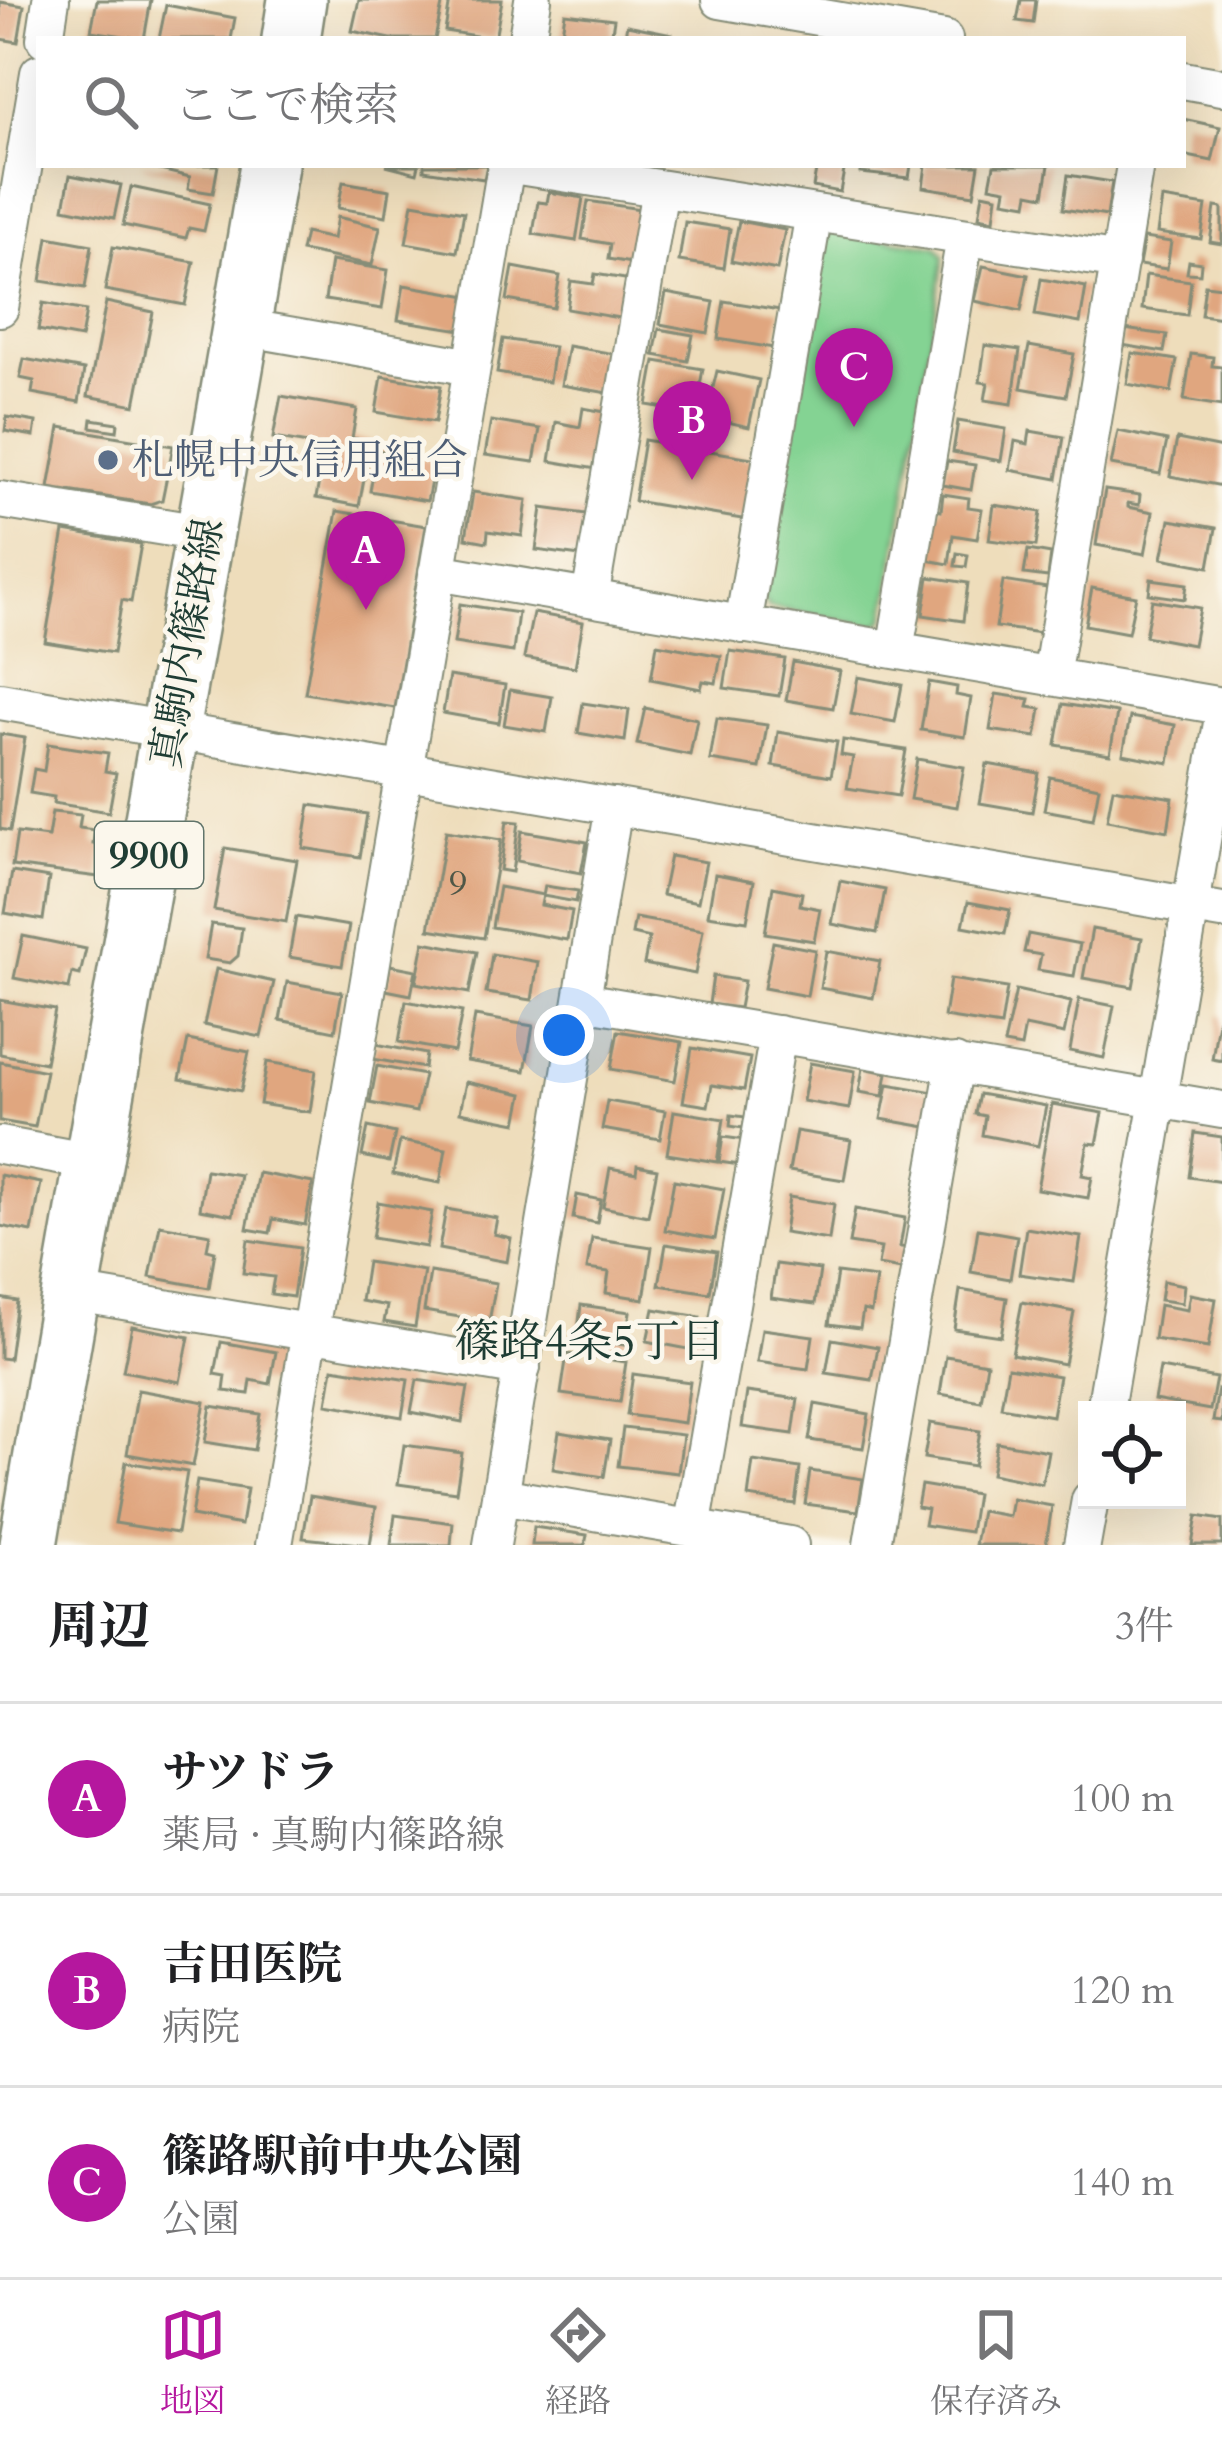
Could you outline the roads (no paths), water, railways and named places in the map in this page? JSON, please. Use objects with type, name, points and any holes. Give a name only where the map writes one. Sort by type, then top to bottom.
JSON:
[{"type":"main road","points":[[291,36],[297,0]]},
{"type":"main road","name":"真駒内篠路線","points":[[28,1545],[268,168]]},
{"type":"street","points":[[45,36],[51,0]]},
{"type":"street","points":[[527,36],[533,0]]},
{"type":"street","points":[[937,0],[937,36]]},
{"type":"street","points":[[728,1],[926,36]]},
{"type":"street","points":[[1186,81],[1222,87]]},
{"type":"street","points":[[0,308],[24,90]]},
{"type":"street","points":[[274,1545],[508,168]]},
{"type":"street","points":[[529,168],[1120,261]]},
{"type":"street","points":[[1052,677],[1136,168]]},
{"type":"street","points":[[590,598],[660,188]]},
{"type":"street","points":[[743,625],[814,213]]},
{"type":"street","points":[[895,650],[965,237]]},
{"type":"street","points":[[242,327],[472,367]]},
{"type":"street","points":[[0,500],[207,534]]},
{"type":"street","points":[[437,572],[1222,706]]},
{"type":"street","points":[[0,701],[1207,908]]},
{"type":"street","points":[[1108,1401],[1158,1101],[1207,908],[1222,723]]},
{"type":"street","points":[[492,1545],[614,806]]},
{"type":"street","points":[[582,1001],[1222,1110]]},
{"type":"street","points":[[692,1528],[778,1034]]},
{"type":"street","points":[[872,1545],[955,1063]]},
{"type":"street","points":[[0,1144],[92,1162]]},
{"type":"street","points":[[70,1292],[521,1367]]},
{"type":"street","points":[[500,1496],[790,1545]]},
{"type":"street","points":[[1082,1545],[1088,1509]]},
{"type":"place","name":"篠路駅前中央公園","points":[[854,427]]},
{"type":"place","name":"札幌中央信用組合","points":[[108,460]]},
{"type":"place","name":"吉田医院","points":[[692,480]]},
{"type":"place","name":"サツドラ","points":[[366,610]]},
{"type":"district","name":"篠路4条5丁目","points":[[590,1341]]}]
